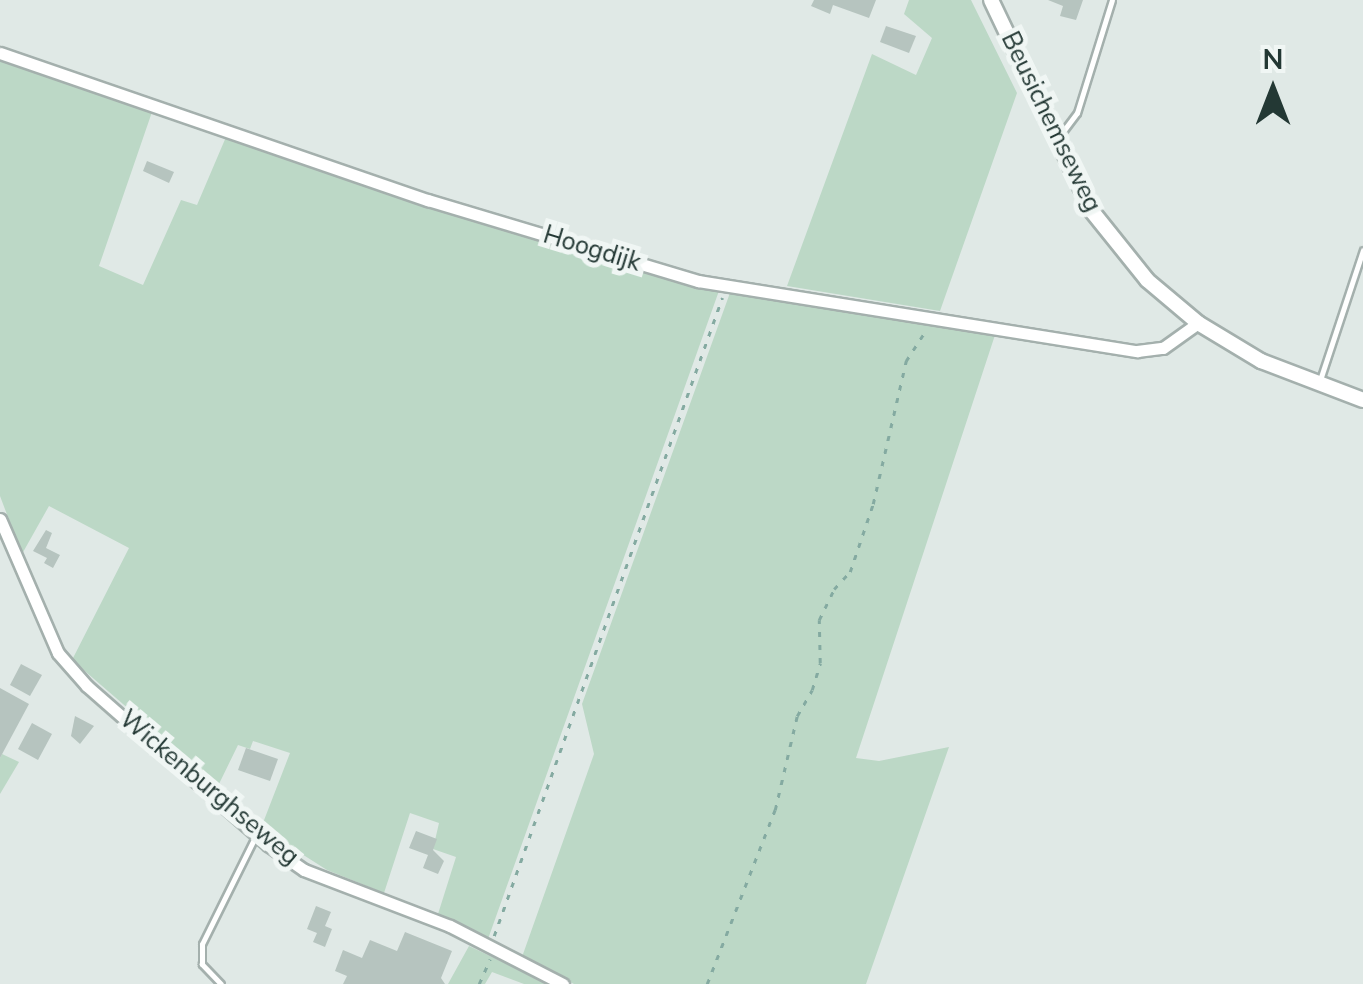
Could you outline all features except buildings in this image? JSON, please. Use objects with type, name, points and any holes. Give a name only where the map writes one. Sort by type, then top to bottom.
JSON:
[{"type":"street","name":"Beusichemseweg","points":[[991,0],[1091,210],[1147,280],[1198,323],[1261,361],[1363,400]]},
{"type":"street","name":"Hoogdijk","points":[[0,53],[428,200],[698,281],[1137,351],[1164,348],[1198,323]]},
{"type":"street","name":"Wickenburghseweg","points":[[0,520],[58,653],[87,686],[256,834],[304,870],[493,948],[563,984]]},
{"type":"lane","points":[[1056,140],[1077,113],[1112,0]]},
{"type":"lane","points":[[1318,386],[1363,250]]},
{"type":"lane","points":[[221,984],[202,964],[202,944],[256,834]]},
{"type":"path","points":[[479,984],[726,285]]},
{"type":"path","points":[[706,984],[775,810],[797,716],[820,663],[819,620],[834,589],[850,572],[874,504],[906,361],[926,333],[930,318]]},
{"type":"green space","points":[[909,0],[971,0],[1017,93],[940,311],[787,286],[872,54],[916,75],[932,38],[904,14]]},
{"type":"green space","points":[[0,59],[152,112],[99,266],[143,285],[181,200],[197,205],[226,137],[540,240],[720,288],[488,939],[438,914],[456,857],[433,849],[439,823],[410,813],[384,893],[327,870],[261,828],[290,753],[253,741],[250,749],[238,745],[218,786],[72,660],[129,548],[49,506],[22,554],[0,496]]},
{"type":"green space","points":[[731,290],[995,335],[856,758],[879,761],[949,747],[866,984],[574,984],[522,957],[594,754],[582,704]]},
{"type":"green space","points":[[2,754],[19,762],[0,794],[0,758]]},
{"type":"green space","points":[[469,946],[548,984],[524,984],[492,972],[485,984],[448,984]]}]
